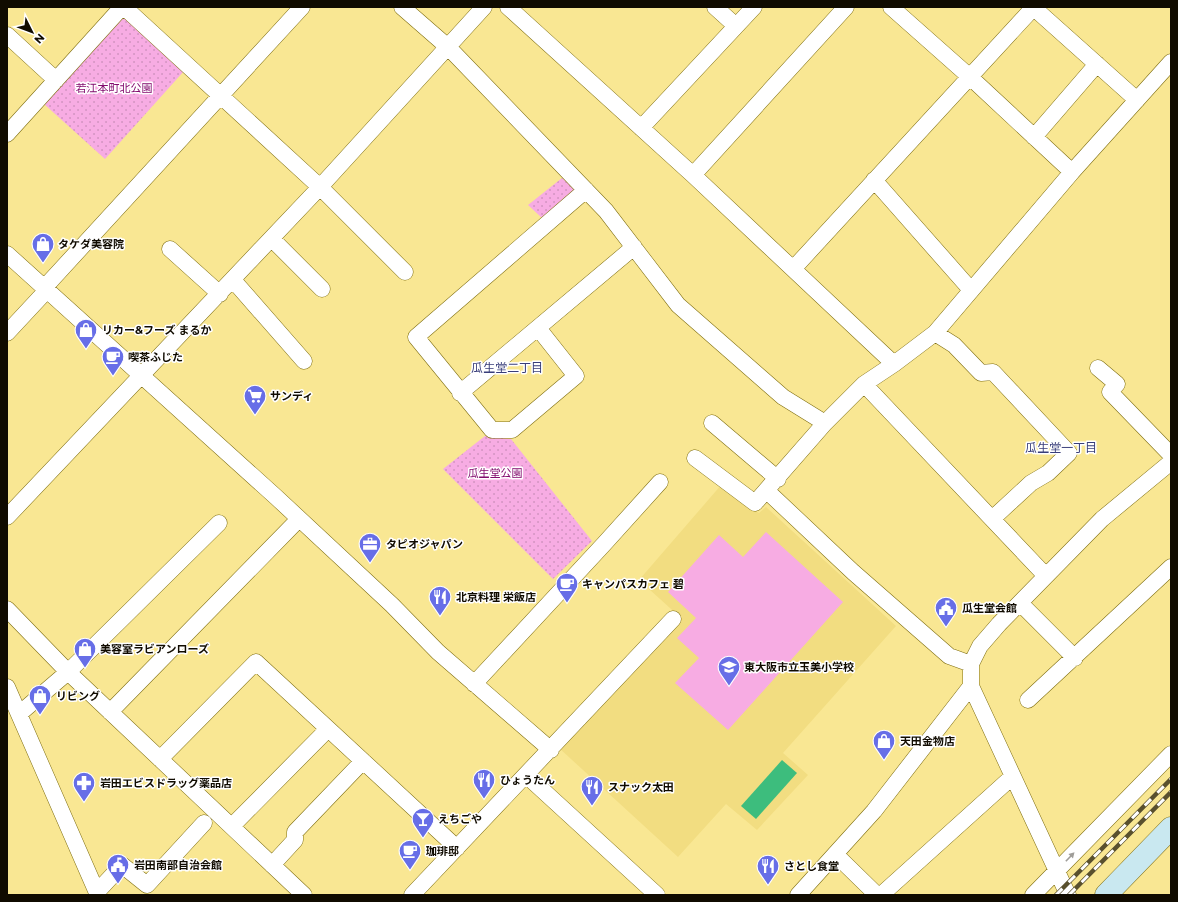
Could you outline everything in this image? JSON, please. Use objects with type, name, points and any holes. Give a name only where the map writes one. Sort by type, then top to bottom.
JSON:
[{"type":"street","points":[[7,134],[123,7],[320,187],[405,272]]},
{"type":"street","points":[[7,333],[45,289],[302,7]]},
{"type":"street","points":[[402,7],[449,48],[606,211],[682,309],[783,397],[825,424]]},
{"type":"street","points":[[7,517],[272,239],[449,48],[484,7]]},
{"type":"street","points":[[508,7],[693,175],[894,364]]},
{"type":"street","points":[[715,7],[736,26]]},
{"type":"street","points":[[641,128],[754,7]]},
{"type":"street","points":[[693,175],[846,7]]},
{"type":"street","points":[[891,7],[970,77],[1072,172]]},
{"type":"street","points":[[793,269],[1034,7],[1137,100]]},
{"type":"street","points":[[7,35],[56,80]]},
{"type":"street","points":[[695,458],[755,503],[778,479],[825,424],[864,384],[894,364],[935,333],[1072,172],[1171,62]]},
{"type":"street","points":[[1034,136],[1097,64]]},
{"type":"street","points":[[874,180],[971,290]]},
{"type":"street","points":[[538,328],[576,376],[512,430],[492,430],[460,393],[416,337],[586,190]]},
{"type":"street","points":[[272,239],[322,289]]},
{"type":"street","points":[[460,393],[634,247]]},
{"type":"street","points":[[170,249],[220,294]]},
{"type":"street","points":[[7,254],[299,519],[392,605],[438,652],[551,750]]},
{"type":"street","points":[[233,280],[304,361]]},
{"type":"street","points":[[935,333],[954,345],[981,373],[993,372],[1069,453],[1048,474],[1031,483],[992,519]]},
{"type":"street","points":[[1098,368],[1117,384],[1110,392],[1171,455]]},
{"type":"street","points":[[864,384],[1046,576]]},
{"type":"street","points":[[712,423],[778,479]]},
{"type":"street","points":[[1068,895],[971,686],[971,664],[980,646],[1102,519],[1171,462]]},
{"type":"street","points":[[474,684],[660,482]]},
{"type":"street","points":[[767,491],[853,572],[948,656],[971,664]]},
{"type":"street","points":[[110,712],[299,519]]},
{"type":"street","points":[[14,709],[68,672],[218,523]]},
{"type":"street","points":[[1028,700],[1075,658],[1108,625],[1171,567]]},
{"type":"street","points":[[1020,603],[1075,658]]},
{"type":"street","points":[[7,609],[68,672],[304,895]]},
{"type":"street","points":[[412,895],[551,750],[673,619]]},
{"type":"street","points":[[160,759],[256,662],[458,848]]},
{"type":"street","points":[[798,895],[874,811],[971,686]]},
{"type":"street","points":[[7,687],[14,709],[98,894],[122,865],[147,885],[204,823]]},
{"type":"street","points":[[232,826],[328,728]]},
{"type":"street","points":[[1033,895],[1171,754]]},
{"type":"street","points":[[272,865],[295,840],[295,832],[363,761]]},
{"type":"street","points":[[526,775],[657,895]]},
{"type":"street","points":[[881,895],[1012,777]]},
{"type":"street","points":[[1106,895],[1171,828]]},
{"type":"street","points":[[835,854],[877,895]]},
{"type":"shaded area","name":"東大阪市立玉美小学校","points":[[722,484],[759,513],[766,507],[896,626],[783,753],[808,775],[757,830],[726,804],[678,857],[559,748],[681,618],[639,580]]},
{"type":"shaded area","points":[[782,760],[797,773],[756,819],[741,806]]},
{"type":"green space","name":"若江本町北公園","points":[[124,17],[184,71],[105,159],[44,104]]},
{"type":"green space","points":[[562,178],[576,190],[542,218],[528,205]]},
{"type":"green space","name":"瓜生堂公園","points":[[485,436],[511,439],[592,541],[553,579],[443,469]]},
{"type":"green space","points":[[766,532],[843,602],[728,730],[675,683],[699,658],[677,638],[696,618],[668,592],[719,535],[743,557]]},
{"type":"railway","points":[[1056,895],[1171,779]]},
{"type":"railway","points":[[1069,895],[1171,792]]},
{"type":"place","name":"タケダ美容院","points":[[43,264]]},
{"type":"place","name":"リカー&フーズ まるか","points":[[86,350]]},
{"type":"place","name":"喫茶ふじた","points":[[113,376]]},
{"type":"place","name":"サンディ","points":[[255,416]]},
{"type":"place","name":"タピオジャパン","points":[[370,564]]},
{"type":"place","name":"キャンパスカフェ 碧","points":[[567,604]]},
{"type":"place","name":"北京料理 栄飯店","points":[[440,616]]},
{"type":"place","name":"瓜生堂会館","points":[[946,628]]},
{"type":"place","name":"美容室ラビアンローズ","points":[[85,668]]},
{"type":"place","name":"東大阪市立玉美小学校","points":[[729,686]]},
{"type":"place","name":"リビング","points":[[40,716]]},
{"type":"place","name":"天田金物店","points":[[884,760]]},
{"type":"place","name":"ひょうたん","points":[[484,800]]},
{"type":"place","name":"岩田エビスドラッグ薬品店","points":[[84,802]]},
{"type":"place","name":"スナック太田","points":[[592,806]]},
{"type":"place","name":"えちごや","points":[[423,838]]},
{"type":"place","name":"珈琲邸","points":[[410,870]]},
{"type":"place","name":"岩田南部自治会館","points":[[118,884]]},
{"type":"place","name":"さとし食堂","points":[[768,886]]},
{"type":"district","name":"瓜生堂二丁目","points":[[507,368]]},
{"type":"district","name":"瓜生堂一丁目","points":[[1061,448]]}]
